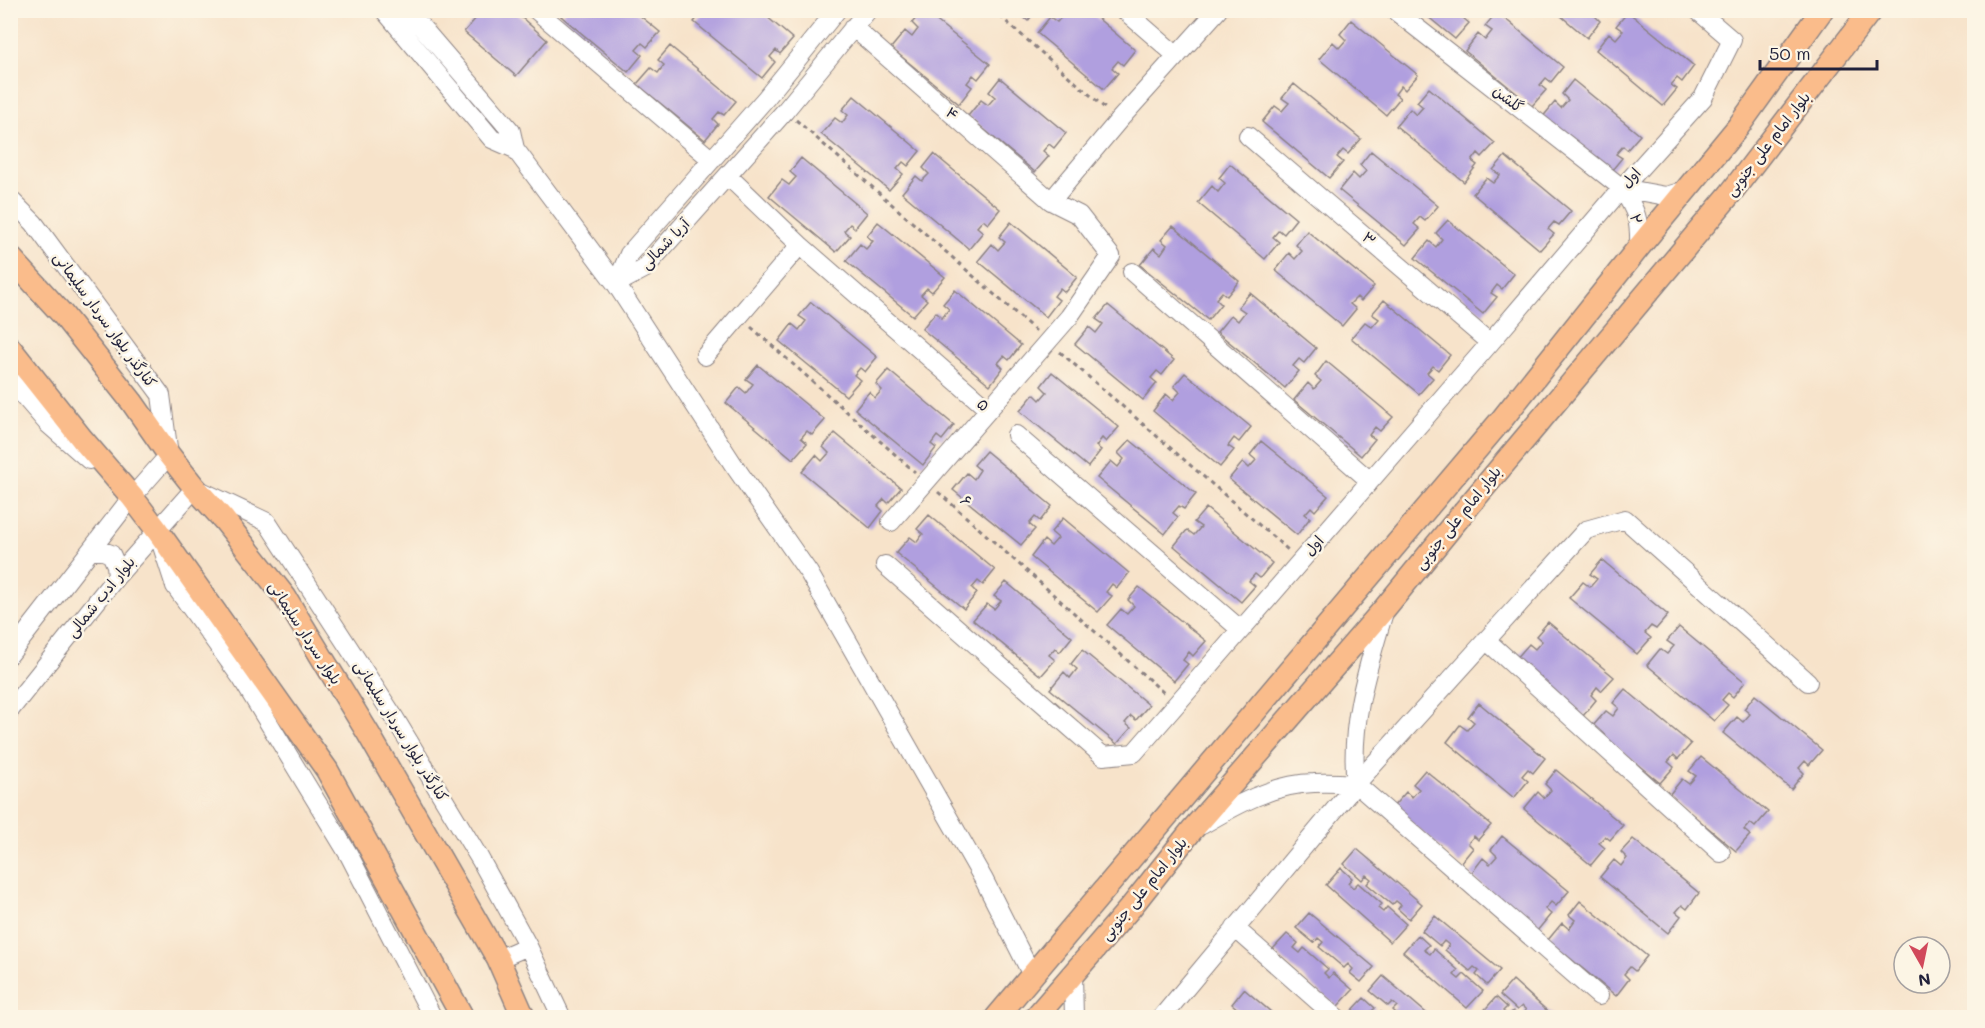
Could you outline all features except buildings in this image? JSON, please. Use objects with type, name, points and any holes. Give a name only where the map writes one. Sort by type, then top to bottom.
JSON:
[{"type":"main road","name":"بلوار امام علی جنوبی","points":[[996,1017],[1503,418],[1738,127],[1822,10]]},
{"type":"main road","name":"بلوار امام علی جنوبی","points":[[1035,1017],[1131,907],[1188,835],[1385,608],[1730,194],[1871,10]]},
{"type":"main road","name":"بلوار سردار سلیمانی","points":[[10,257],[63,315],[132,402],[169,455],[285,597],[368,733],[498,959],[524,1017]]},
{"type":"main road","points":[[10,348],[157,530],[327,770],[463,1017]]},
{"type":"main road","points":[[1162,822],[1188,835]]},
{"type":"street","points":[[384,10],[492,139],[515,149]]},
{"type":"street","points":[[407,10],[511,131],[515,149],[616,284],[734,464],[809,573],[984,880],[1032,975]]},
{"type":"street","points":[[536,10],[712,160]]},
{"type":"street","name":"آریا شمالی","points":[[616,284],[629,254],[766,99],[837,10]]},
{"type":"street","name":"آریا شمالی","points":[[616,284],[644,269],[785,111],[868,10]]},
{"type":"street","points":[[1124,10],[1177,56]]},
{"type":"street","points":[[1051,201],[1119,120],[1218,10]]},
{"type":"street","name":"گلشن","points":[[1394,10],[1622,188]]},
{"type":"street","name":"اول","points":[[885,565],[1103,756],[1134,753],[1622,188],[1703,98],[1732,40],[1697,10]]},
{"type":"street","name":"۴","points":[[853,27],[1051,201],[1079,215],[1111,256],[1069,317],[988,409]]},
{"type":"street","name":"۳","points":[[1248,136],[1490,343]]},
{"type":"street","name":"۵","points":[[728,176],[801,245],[988,409]]},
{"type":"street","name":"۲","points":[[1622,188],[1666,196],[1687,190]]},
{"type":"street","name":"۲","points":[[1622,188],[1636,212],[1640,228],[1639,247]]},
{"type":"street","name":"کنارگذر بلوار سردار سلیمانی","points":[[10,199],[33,223],[160,395],[169,455]]},
{"type":"street","points":[[705,356],[801,245]]},
{"type":"street","points":[[1132,272],[1370,481]]},
{"type":"street","points":[[10,380],[48,424],[132,497]]},
{"type":"street","points":[[891,522],[988,409]]},
{"type":"street","points":[[1016,435],[1241,630]]},
{"type":"street","points":[[13,646],[132,497],[169,455]]},
{"type":"street","name":"کنارگذر بلوار سردار سلیمانی","points":[[195,488],[267,522],[394,717],[480,859],[528,946],[562,1017]]},
{"type":"street","name":"بلوار ادب شمالی","points":[[10,710],[117,576],[195,488]]},
{"type":"street","points":[[1161,1017],[1356,784],[1586,530],[1625,519],[1808,682]]},
{"type":"street","points":[[157,530],[175,586],[242,679],[349,855],[429,1011],[449,992]]},
{"type":"street","points":[[91,551],[111,554],[116,565],[117,576]]},
{"type":"street","points":[[1356,784],[1353,758],[1362,687],[1385,608]]},
{"type":"street","points":[[1486,640],[1721,853]]},
{"type":"street","points":[[368,733],[394,717]]},
{"type":"street","points":[[304,782],[327,770]]},
{"type":"street","points":[[1188,835],[1237,804],[1273,790],[1312,783],[1356,784],[1599,996]]},
{"type":"street","points":[[1235,928],[1337,1017]]},
{"type":"street","points":[[498,959],[528,946]]},
{"type":"street","points":[[1073,974],[1074,1017]]},
{"type":"path","points":[[993,10],[1119,120]]},
{"type":"path","name":"۶","points":[[739,316],[1176,704]]}]
